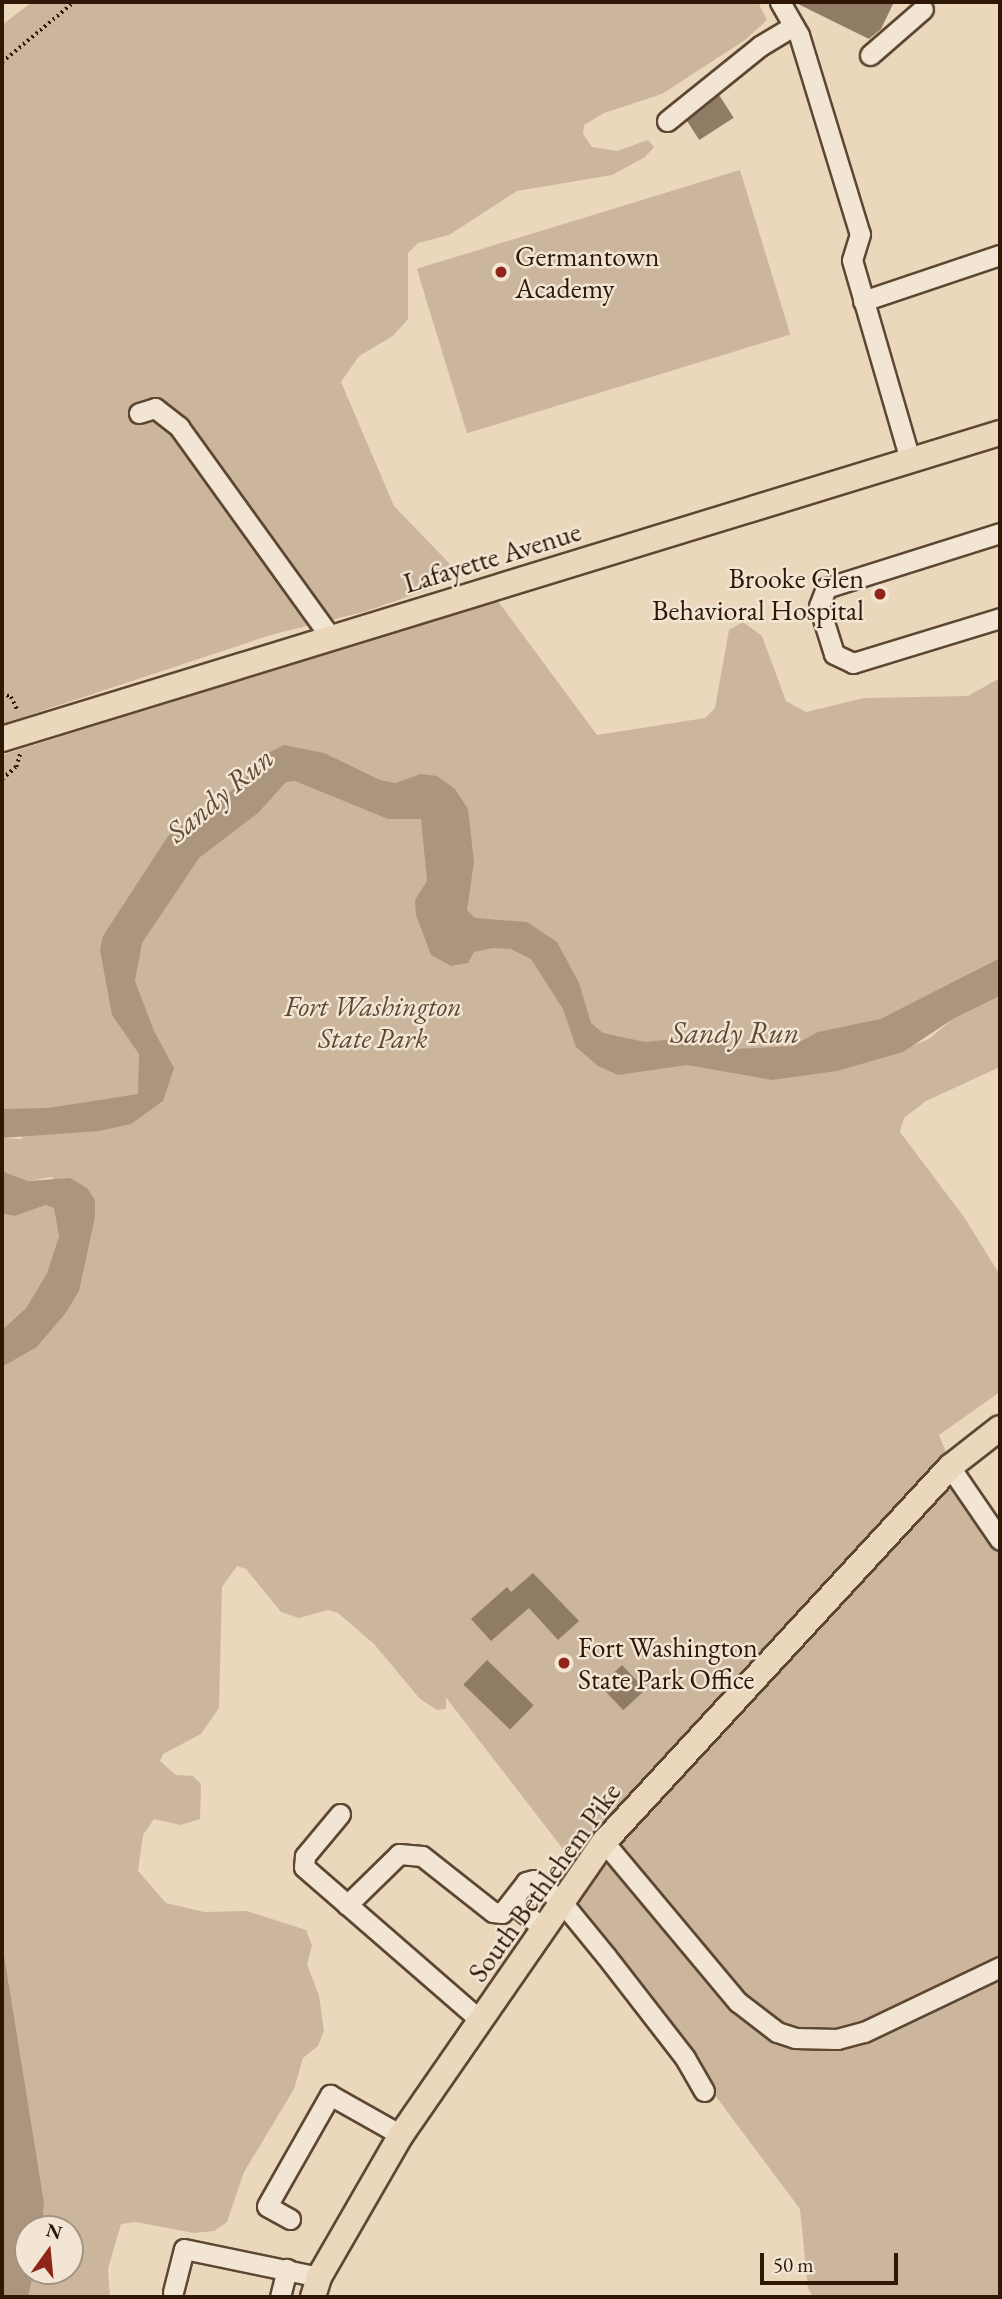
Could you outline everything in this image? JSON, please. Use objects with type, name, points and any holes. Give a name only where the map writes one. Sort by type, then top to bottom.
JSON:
[{"type":"main road","name":"Lafayette Avenue","points":[[11,744],[331,638],[1000,433]]},
{"type":"main road","name":"South Bethlehem Pike","points":[[316,2287],[401,2135],[604,1842],[950,1468],[1000,1428]]},
{"type":"lane","points":[[780,2],[793,26],[860,234],[852,260],[910,460]]},
{"type":"lane","points":[[870,55],[923,9]]},
{"type":"lane","points":[[667,121],[760,46],[793,26]]},
{"type":"lane","points":[[863,301],[1000,256]]},
{"type":"lane","points":[[139,412],[155,408],[179,427],[331,638]]},
{"type":"lane","points":[[1000,533],[827,588],[818,606],[834,654],[853,663],[1000,618]]},
{"type":"lane","points":[[950,1468],[1000,1539]]},
{"type":"lane","points":[[340,1814],[305,1856],[304,1867],[481,2021]]},
{"type":"lane","points":[[604,1842],[738,2002],[777,2032],[795,2038],[837,2039],[864,2032],[1000,1967]]},
{"type":"lane","points":[[347,1905],[399,1854],[422,1856],[493,1912],[502,1913],[526,1882],[534,1880],[561,1901],[685,2058],[704,2091]]},
{"type":"lane","points":[[511,1902],[542,1928]]},
{"type":"lane","points":[[290,2219],[267,2206],[330,2095],[401,2135]]},
{"type":"lane","points":[[173,2292],[184,2249],[287,2269],[316,2287]]},
{"type":"lane","points":[[280,2297],[287,2269]]},
{"type":"path","points":[[2,62],[74,2]]},
{"type":"path","points":[[2,693],[11,697],[20,719]]},
{"type":"path","points":[[2,779],[16,767],[11,744]]},
{"type":"green space","points":[[32,2],[758,2],[767,20],[745,40],[662,94],[604,113],[584,125],[583,134],[592,147],[617,151],[648,140],[654,147],[645,157],[612,175],[517,191],[449,235],[418,243],[408,253],[408,319],[393,336],[359,356],[341,382],[394,506],[449,563],[450,577],[444,584],[364,612],[274,634],[2,724],[2,25]]},
{"type":"green space","points":[[740,170],[790,334],[467,433],[417,269]]},
{"type":"green space","name":"Fort Washington State Park","points":[[497,600],[597,735],[705,718],[715,708],[729,630],[743,622],[762,636],[786,701],[806,712],[864,698],[968,696],[1000,678],[1000,958],[880,1019],[816,1034],[880,1058],[929,1039],[953,1019],[1000,996],[1000,1067],[926,1101],[904,1118],[900,1132],[964,1217],[1000,1275],[1000,1392],[939,1435],[960,1487],[1000,1549],[1000,2297],[813,2297],[808,2288],[800,2209],[578,1912],[563,1849],[434,1682],[446,1698],[446,1709],[437,1710],[420,1699],[374,1644],[338,1613],[328,1610],[299,1618],[281,1612],[246,1569],[237,1566],[222,1587],[219,1708],[201,1734],[163,1754],[160,1761],[176,1775],[193,1776],[201,1784],[200,1819],[181,1825],[154,1819],[143,1835],[138,1871],[166,1903],[204,1912],[247,1911],[306,1930],[312,1945],[307,1964],[319,1996],[324,2031],[318,2046],[303,2058],[294,2089],[244,2172],[227,2222],[214,2231],[194,2233],[136,2222],[121,2224],[108,2269],[110,2297],[28,2297],[31,2285],[84,2285],[84,2215],[43,2215],[44,2202],[2,1942],[2,1367],[37,1347],[65,1314],[91,1231],[52,1177],[28,1181],[2,1171],[2,1138],[23,1139],[2,1109],[2,755]]},
{"type":"green space","points":[[46,1205],[55,1208],[59,1219],[59,1236],[47,1273],[26,1308],[2,1330],[2,1214],[15,1216]]},
{"type":"shaded area","points":[[284,745],[324,753],[380,780],[395,783],[421,774],[437,776],[455,789],[468,809],[474,862],[467,910],[475,918],[527,922],[557,942],[579,983],[591,1023],[603,1033],[645,1042],[705,1036],[736,1049],[792,1046],[818,1032],[880,1019],[1000,958],[1000,996],[953,1019],[903,1052],[837,1071],[772,1080],[687,1065],[618,1075],[598,1066],[576,1047],[563,1009],[531,959],[511,949],[493,948],[474,952],[468,963],[451,966],[431,955],[416,915],[415,900],[427,881],[421,819],[388,819],[295,781],[286,782],[258,813],[199,858],[142,943],[135,981],[154,1031],[174,1068],[163,1101],[131,1124],[99,1131],[2,1138],[2,1109],[48,1108],[138,1094],[139,1054],[112,1015],[100,950],[103,936],[168,836],[241,784],[264,755]]},
{"type":"shaded area","points":[[2,1171],[28,1181],[70,1178],[87,1188],[95,1200],[95,1217],[79,1291],[65,1314],[37,1347],[2,1367],[2,1330],[26,1308],[47,1273],[59,1236],[54,1208],[46,1205],[15,1216],[2,1214]]},
{"type":"shaded area","points":[[2,1942],[44,2202],[43,2215],[14,2215],[14,2285],[31,2285],[28,2297],[2,2297]]},
{"type":"building","points":[[794,2],[894,2],[881,29],[869,39]]},
{"type":"building","points":[[719,95],[734,118],[699,140],[685,117]]},
{"type":"building","points":[[533,1573],[579,1621],[558,1640],[529,1608],[491,1641],[471,1619],[507,1587],[511,1592]]},
{"type":"building","points":[[487,1660],[534,1705],[510,1730],[463,1684]]},
{"type":"building","points":[[622,1665],[645,1690],[623,1710],[600,1685]]},
{"type":"place","name":"Germantown Academy","points":[[501,272]]},
{"type":"place","name":"Brooke Glen Behavioral Hospital","points":[[880,594]]},
{"type":"place","name":"Fort Washington State Park Office","points":[[564,1663]]},
{"type":"water label","name":"Sandy Run","points":[[220,795]]},
{"type":"water label","name":"Sandy Run","points":[[735,1033]]}]
